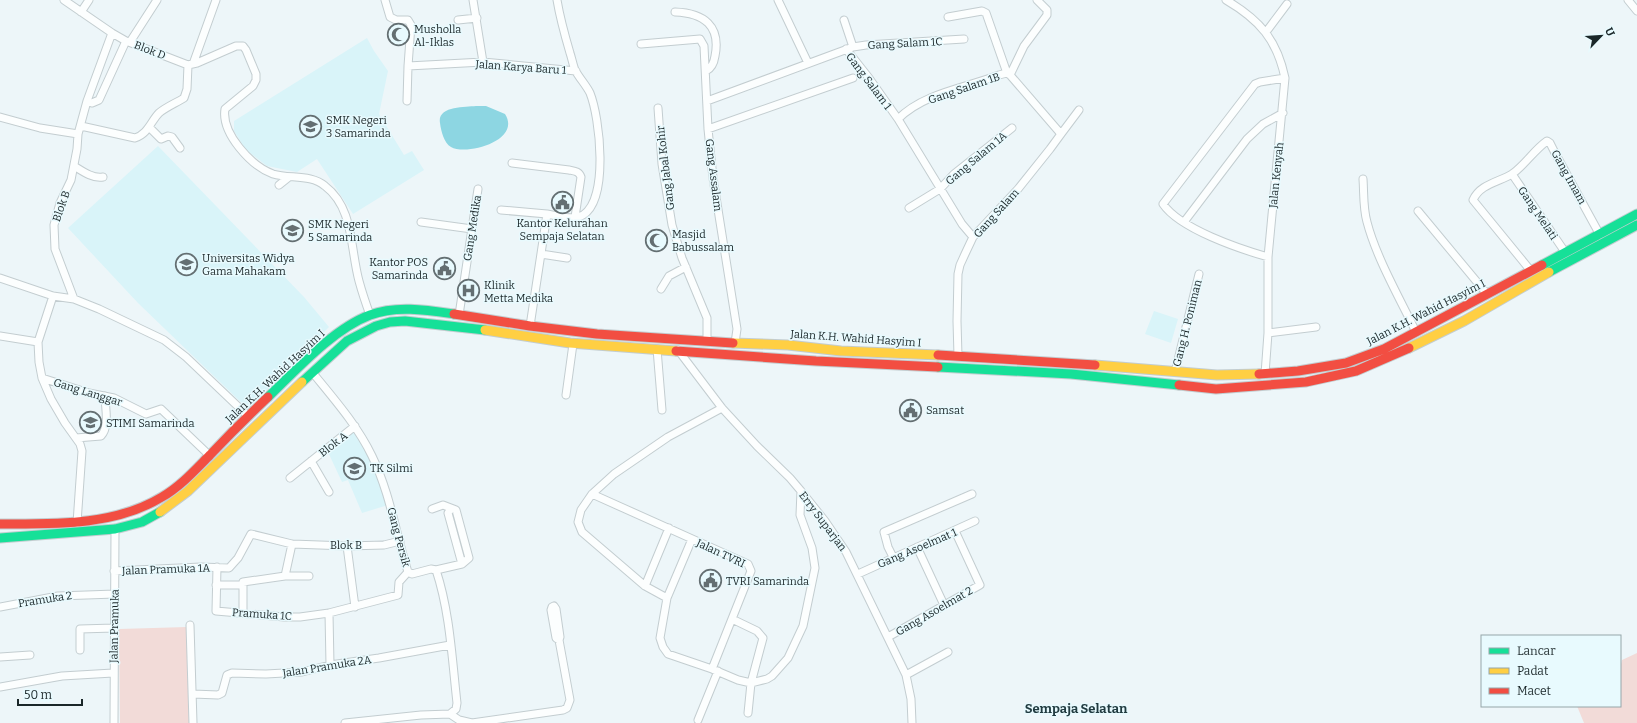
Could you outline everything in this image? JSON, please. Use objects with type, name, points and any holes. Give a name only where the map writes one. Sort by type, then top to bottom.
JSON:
[{"type":"main road","name":"Jalan K.H. Wahid Hasyim I","points":[[0,524],[77,523],[135,511],[156,501],[172,491],[306,360],[329,341],[349,326],[370,315],[394,310],[428,310],[530,326],[597,334],[958,356],[1217,375],[1265,374],[1298,371],[1346,363],[1384,349],[1637,214]]},
{"type":"main road","name":"Jalan K.H. Wahid Hasyim I","points":[[0,538],[115,529],[134,525],[170,505],[188,491],[312,372],[347,341],[376,326],[390,322],[405,321],[467,327],[573,344],[678,350],[816,361],[1071,374],[1216,389],[1306,382],[1356,371],[1384,360],[1464,321],[1574,258],[1637,225]]},
{"type":"main road","points":[[1478,300],[1483,310]]},
{"type":"main road","points":[[1459,309],[1464,321]]},
{"type":"main road","points":[[329,341],[335,351]]},
{"type":"main road","points":[[814,348],[816,361]]},
{"type":"main road","points":[[1216,389],[1217,375]]},
{"type":"street","name":"Blok D","points":[[64,0],[112,33],[128,42],[190,64]]},
{"type":"street","points":[[81,12],[89,0]]},
{"type":"street","points":[[87,101],[92,103],[99,100],[128,42],[157,0]]},
{"type":"street","points":[[81,126],[135,138],[141,135],[149,127],[160,112],[184,98],[187,88],[190,64],[216,0]]},
{"type":"street","points":[[385,0],[390,17],[396,20],[408,20],[411,25],[408,66],[408,101]]},
{"type":"street","points":[[473,0],[483,62]]},
{"type":"street","points":[[501,210],[575,218],[582,216],[589,209],[594,200],[601,169],[598,132],[591,95],[576,71],[557,0]]},
{"type":"street","points":[[778,0],[808,63]]},
{"type":"street","points":[[1009,74],[1024,46],[1047,15],[1047,10],[1037,0]]},
{"type":"street","name":"Jalan Kenyah","points":[[1226,0],[1247,13],[1266,32],[1281,59],[1285,78],[1268,257],[1268,333],[1265,374]]},
{"type":"street","points":[[1628,0],[1637,11]]},
{"type":"street","points":[[1266,32],[1287,4]]},
{"type":"street","points":[[948,17],[982,11],[986,13],[1009,74]]},
{"type":"street","points":[[675,12],[689,13],[699,17],[713,28],[717,38],[714,64],[706,71]]},
{"type":"street","points":[[458,20],[477,18]]},
{"type":"street","points":[[844,20],[849,48]]},
{"type":"street","name":"Blok B","points":[[74,299],[55,249],[54,225],[60,203],[71,180],[78,134],[87,101],[112,33]]},
{"type":"street","name":"Gang Assalam","points":[[641,44],[700,39],[704,46],[708,129],[713,178],[737,329],[735,343]]},
{"type":"street","name":"Gang Salam 1C","points":[[849,48],[866,45],[964,40]]},
{"type":"street","points":[[190,64],[236,46],[243,46],[246,50],[256,74],[256,80],[253,86],[225,109],[225,120],[236,143],[252,161],[273,174],[317,180],[334,194],[348,221],[358,280],[370,315]]},
{"type":"street","name":"Gang Salam 1","points":[[707,101],[849,48],[898,119],[962,224],[973,237]]},
{"type":"street","name":"Jalan Karya Baru 1","points":[[408,66],[438,66],[483,62],[576,71]]},
{"type":"street","name":"Gang Salam 1B","points":[[898,119],[908,109],[918,104],[956,89],[1009,74],[1061,134]]},
{"type":"street","points":[[708,129],[853,78]]},
{"type":"street","points":[[1268,257],[1240,249],[1184,222],[1163,204],[1219,133],[1255,84],[1285,78]]},
{"type":"street","name":"Gang Jabal Kohir","points":[[658,108],[662,164],[672,225],[686,267],[707,318],[707,341]]},
{"type":"street","points":[[1061,134],[1079,110]]},
{"type":"street","points":[[1184,222],[1247,139],[1263,124],[1282,114]]},
{"type":"street","points":[[0,117],[40,128],[78,134]]},
{"type":"street","points":[[149,127],[161,139],[168,136],[172,137],[180,148]]},
{"type":"street","name":"Gang Salam 1A","points":[[909,208],[940,189],[954,174],[1012,128]]},
{"type":"street","name":"Gang Salam","points":[[958,356],[958,274],[960,265],[973,237],[1018,189],[1061,134]]},
{"type":"street","name":"Gang Imam","points":[[1512,174],[1543,144],[1547,141],[1550,143],[1600,235]]},
{"type":"street","points":[[512,163],[568,170],[579,174],[581,177],[575,218]]},
{"type":"street","points":[[74,166],[98,178],[103,177]]},
{"type":"street","points":[[1512,174],[1481,190],[1473,200],[1531,271]]},
{"type":"street","name":"Gang Melati","points":[[1512,174],[1565,252]]},
{"type":"street","points":[[279,185],[289,177]]},
{"type":"street","points":[[1363,179],[1364,203],[1367,222],[1379,254],[1416,332]]},
{"type":"street","name":"Gang Medika","points":[[458,315],[478,189]]},
{"type":"street","points":[[1418,211],[1487,294]]},
{"type":"street","points":[[530,326],[548,214]]},
{"type":"street","points":[[421,222],[472,228]]},
{"type":"street","points":[[541,254],[567,258]]},
{"type":"street","points":[[661,289],[669,276],[686,267]]},
{"type":"street","name":"Gang H. Poniman","points":[[1175,372],[1199,274]]},
{"type":"street","points":[[0,278],[53,296],[74,299],[99,309],[164,340],[186,357],[248,416]]},
{"type":"street","points":[[53,296],[38,342],[39,362],[42,378],[51,399],[65,423],[80,444],[82,451],[77,523]]},
{"type":"street","points":[[1268,333],[1316,327]]},
{"type":"street","points":[[0,336],[38,342]]},
{"type":"street","points":[[566,395],[573,344]]},
{"type":"street","points":[[658,349],[662,410]]},
{"type":"street","name":"Erry Suparjan","points":[[678,350],[722,408],[801,491],[825,521],[846,552],[858,574],[906,676],[911,699],[912,723]]},
{"type":"street","name":"Gang Persik","points":[[312,372],[355,426],[372,456],[384,486],[408,572],[412,574],[462,564],[469,558],[456,510],[451,509],[447,505],[432,509]]},
{"type":"street","name":"Gang Langgar","points":[[42,378],[119,400],[146,414],[163,410],[209,455]]},
{"type":"street","name":"Gang Langgar","points":[[76,438],[101,436],[104,433],[106,425],[105,396]]},
{"type":"street","points":[[667,598],[645,586],[617,564],[582,532],[578,522],[581,510],[592,494],[614,474],[662,441],[722,408]]},
{"type":"street","name":"Blok A","points":[[290,478],[355,426]]},
{"type":"street","name":"Blok A","points":[[310,461],[329,492]]},
{"type":"street","points":[[692,539],[667,598],[660,638],[663,647],[668,654],[751,684],[767,679],[772,676],[788,658],[803,626],[815,568],[812,548],[800,515],[801,491]]},
{"type":"street","name":"Jalan TVRI","points":[[592,494],[748,564],[750,567],[751,571],[732,619],[698,720]]},
{"type":"street","points":[[893,558],[884,532],[972,494]]},
{"type":"street","name":"Gang Asoelmat 1","points":[[858,574],[975,521]]},
{"type":"street","points":[[645,586],[669,528]]},
{"type":"street","name":"Jalan Pramuka","points":[[114,723],[113,673],[115,529]]},
{"type":"street","name":"Gang Asoelmat 2","points":[[888,637],[980,585],[955,531]]},
{"type":"street","name":"Blok B","points":[[217,567],[229,568],[238,558],[251,534],[292,544],[346,546],[384,545],[400,541]]},
{"type":"street","points":[[285,576],[292,544]]},
{"type":"street","points":[[346,546],[355,606]]},
{"type":"street","points":[[917,547],[944,605]]},
{"type":"street","points":[[217,567],[216,585],[243,585]]},
{"type":"street","name":"Jalan Pramuka 1A","points":[[114,571],[217,567]]},
{"type":"street","points":[[436,570],[446,616],[456,703],[456,709],[450,714]]},
{"type":"street","name":"Pramuka 1C","points":[[216,585],[216,611],[284,617],[329,613],[398,595],[399,582],[408,572]]},
{"type":"street","points":[[243,613],[242,582],[285,576],[309,576]]},
{"type":"street","name":"Pramuka 2","points":[[0,607],[71,594],[115,594]]},
{"type":"street","points":[[329,613],[330,665]]},
{"type":"street","points":[[732,619],[757,632],[763,638],[751,684],[748,713]]},
{"type":"street","points":[[190,625],[194,723]]},
{"type":"street","points":[[80,650],[80,629],[114,628]]},
{"type":"street","points":[[345,723],[422,715],[450,714],[459,720],[472,723],[563,710],[567,708],[570,700],[559,640]]},
{"type":"street","name":"Jalan Pramuka 2A","points":[[193,694],[218,695],[222,693],[227,675],[232,673],[266,674],[302,672],[330,665],[450,645]]},
{"type":"street","points":[[906,676],[948,652]]},
{"type":"street","points":[[0,657],[30,656]]},
{"type":"street","points":[[0,687],[62,676],[113,673]]},
{"type":"shaded area","name":"SMK Negeri 3 Samarinda","points":[[367,38],[388,71],[379,114],[404,155],[412,151],[424,170],[353,214],[317,159],[297,172],[267,166],[246,150],[234,131],[234,121]]},
{"type":"shaded area","name":"Universitas Widya Gama Mahakam","points":[[158,146],[304,297],[329,327],[248,409],[138,303],[68,228]]},
{"type":"shaded area","points":[[1154,311],[1178,319],[1171,343],[1145,334]]},
{"type":"shaded area","name":"TK Silmi","points":[[354,429],[370,456],[388,505],[362,513],[348,480],[342,482],[327,450]]},
{"type":"shaded area","points":[[187,627],[189,723],[120,723],[119,629]]},
{"type":"shaded area","points":[[1637,653],[1637,723],[1584,723],[1577,707],[1621,707],[1622,660]]},
{"type":"water","points":[[486,106],[505,114],[508,124],[506,132],[499,139],[479,148],[458,149],[451,147],[446,143],[443,136],[440,126],[440,117],[447,110],[453,108]]},
{"type":"traffic: fast","points":[[1542,265],[1637,214]]},
{"type":"traffic: fast","points":[[1549,272],[1637,225]]},
{"type":"traffic: fast","points":[[268,397],[316,351],[356,321],[380,312],[401,309],[454,314]]},
{"type":"traffic: fast","points":[[302,382],[347,341],[376,326],[390,322],[405,321],[485,330]]},
{"type":"traffic: fast","points":[[938,367],[1071,374],[1179,385]]},
{"type":"traffic: fast","points":[[0,538],[115,529],[142,522],[160,512]]},
{"type":"traffic: slow","points":[[1409,348],[1464,321],[1549,272]]},
{"type":"traffic: slow","points":[[485,330],[570,343],[676,351]]},
{"type":"traffic: slow","points":[[733,343],[788,345],[841,351],[938,355]]},
{"type":"traffic: slow","points":[[1095,365],[1217,375],[1259,374]]},
{"type":"traffic: slow","points":[[160,512],[188,491],[302,382]]},
{"type":"traffic: jam","points":[[1259,374],[1298,371],[1346,363],[1384,349],[1542,265]]},
{"type":"traffic: jam","points":[[454,314],[530,326],[597,334],[733,343]]},
{"type":"traffic: jam","points":[[1179,385],[1216,389],[1306,382],[1356,371],[1409,348]]},
{"type":"traffic: jam","points":[[676,351],[816,361],[938,367]]},
{"type":"traffic: jam","points":[[938,355],[1095,365]]},
{"type":"traffic: jam","points":[[0,524],[42,524],[84,521],[104,518],[144,506],[169,493],[182,483],[268,397]]},
{"type":"place","name":"Musholla Al-Iklas","points":[[398,35]]},
{"type":"place","name":"SMK Negeri 3 Samarinda","points":[[310,126]]},
{"type":"place","name":"Kantor Kelurahan Sempaja Selatan","points":[[562,203]]},
{"type":"place","name":"SMK Negeri 5 Samarinda","points":[[292,230]]},
{"type":"place","name":"Masjid Babussalam","points":[[656,240]]},
{"type":"place","name":"Universitas Widya Gama Mahakam","points":[[187,264]]},
{"type":"place","name":"Kantor POS Samarinda","points":[[444,268]]},
{"type":"place","name":"Klinik Metta Medika","points":[[469,291]]},
{"type":"place","name":"Samsat","points":[[911,410]]},
{"type":"place","name":"STIMI Samarinda","points":[[91,423]]},
{"type":"place","name":"TK Silmi","points":[[355,468]]},
{"type":"place","name":"TVRI Samarinda","points":[[710,581]]},
{"type":"district","name":"Sempaja Selatan","points":[[1076,708]]}]
